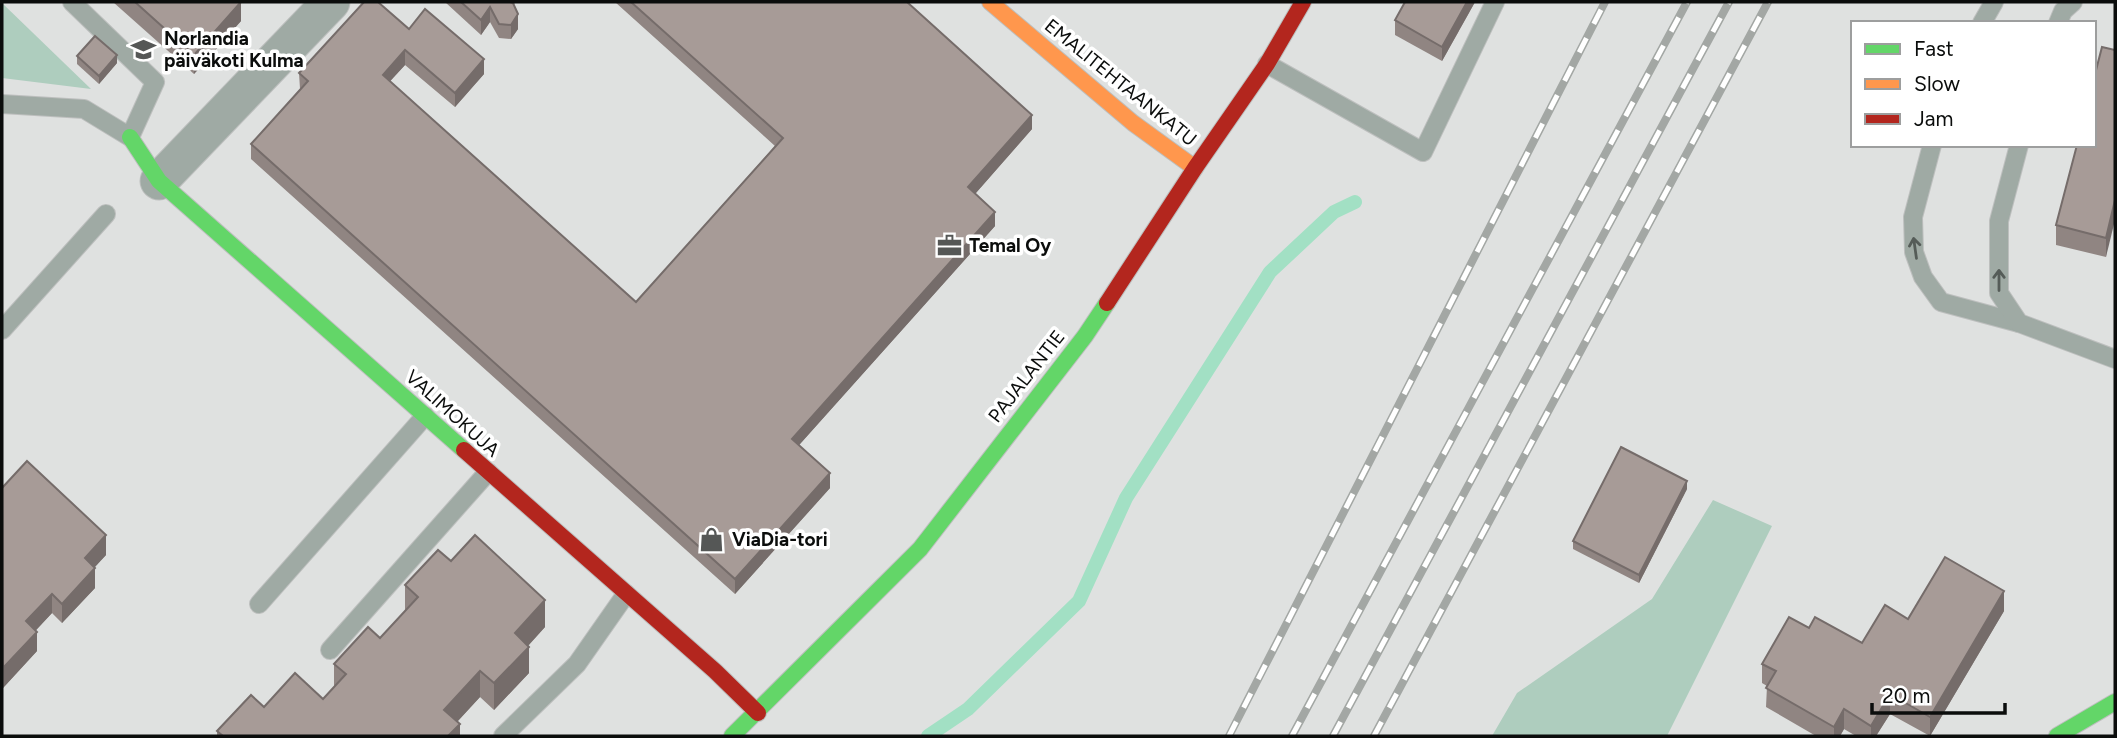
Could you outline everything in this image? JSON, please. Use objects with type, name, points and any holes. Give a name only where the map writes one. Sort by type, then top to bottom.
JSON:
[{"type":"street","points":[[159,181],[331,2]]},
{"type":"street","name":"EMALITEHTAANKATU","points":[[990,2],[1133,123],[1195,168]]},
{"type":"street","name":"PAJALANTIE","points":[[732,736],[920,549],[1084,335],[1267,64],[1303,2]]},
{"type":"street","name":"VALIMOKUJA","points":[[130,137],[159,181],[715,671],[758,713]]},
{"type":"street","points":[[2057,736],[2115,702]]},
{"type":"lane","points":[[2,104],[84,109],[130,137],[155,82],[72,2]]},
{"type":"lane","points":[[1267,64],[1423,152],[1495,2]]},
{"type":"lane","points":[[1983,21],[1994,2]]},
{"type":"lane","points":[[2059,21],[2063,11],[2073,2]]},
{"type":"lane","points":[[1931,147],[1913,217],[1914,252],[1923,277],[1941,302],[2019,323],[2115,359]]},
{"type":"lane","points":[[2018,147],[1999,221],[1999,293],[2019,323]]},
{"type":"lane","points":[[2,330],[106,214]]},
{"type":"lane","points":[[259,604],[425,416]]},
{"type":"lane","points":[[330,650],[488,472]]},
{"type":"lane","points":[[503,736],[577,664],[626,593]]},
{"type":"green space","points":[[2,3],[91,89],[2,78]]},
{"type":"green space","points":[[1713,500],[1772,526],[1667,736],[1492,736],[1517,693],[1652,599]]},
{"type":"building","points":[[135,2],[241,2],[194,55]]},
{"type":"building","points":[[364,2],[378,2],[409,29],[425,9],[484,59],[455,93],[405,50],[383,75],[636,302],[783,138],[631,2],[907,2],[1032,115],[968,187],[995,212],[792,439],[830,473],[735,579],[251,144],[308,81],[299,73]]},
{"type":"building","points":[[461,2],[510,2],[518,14],[511,25],[499,24],[490,7],[481,20]]},
{"type":"building","points":[[1405,2],[1467,2],[1442,47],[1395,20]]},
{"type":"building","points":[[95,36],[117,55],[99,76],[77,56]]},
{"type":"building","points":[[2102,47],[2115,50],[2115,200],[2106,238],[2056,225],[2076,147],[2096,147],[2096,70]]},
{"type":"building","points":[[1621,447],[1687,481],[1639,575],[1573,541]]},
{"type":"building","points":[[27,461],[106,535],[85,558],[95,568],[62,604],[52,594],[26,621],[37,632],[3,668],[2,488]]},
{"type":"building","points":[[475,535],[545,600],[515,633],[529,647],[494,683],[480,671],[444,710],[460,724],[448,736],[223,736],[217,731],[251,695],[264,707],[295,673],[323,699],[346,674],[334,664],[368,627],[380,638],[418,597],[405,585],[438,550],[451,561]]},
{"type":"building","points":[[1945,557],[2004,591],[1930,717],[1890,694],[1871,726],[1844,709],[1834,727],[1766,688],[1776,671],[1762,664],[1789,617],[1809,628],[1815,617],[1862,643],[1885,605],[1908,619]]},
{"type":"waterway","points":[[928,736],[968,709],[1079,601],[1126,498],[1270,272],[1334,212],[1355,202]]},
{"type":"railway","points":[[1229,736],[1605,2]]},
{"type":"railway","points":[[1292,736],[1687,2]]},
{"type":"railway","points":[[1333,736],[1729,2]]},
{"type":"railway","points":[[1374,736],[1768,2]]},
{"type":"traffic: fast","points":[[130,137],[159,181],[464,450]]},
{"type":"traffic: fast","points":[[732,736],[920,549],[1085,336],[1107,303]]},
{"type":"traffic: fast","points":[[2057,736],[2115,702]]},
{"type":"traffic: slow","points":[[990,2],[1133,123],[1195,168]]},
{"type":"traffic: jam","points":[[1107,303],[1267,64],[1303,2]]},
{"type":"traffic: jam","points":[[464,450],[715,671],[758,713]]},
{"type":"place","name":"Norlandia päiväkoti Kulma","points":[[144,49]]},
{"type":"place","name":"Temal Oy","points":[[949,245]]},
{"type":"place","name":"ViaDia-tori","points":[[712,539]]}]
